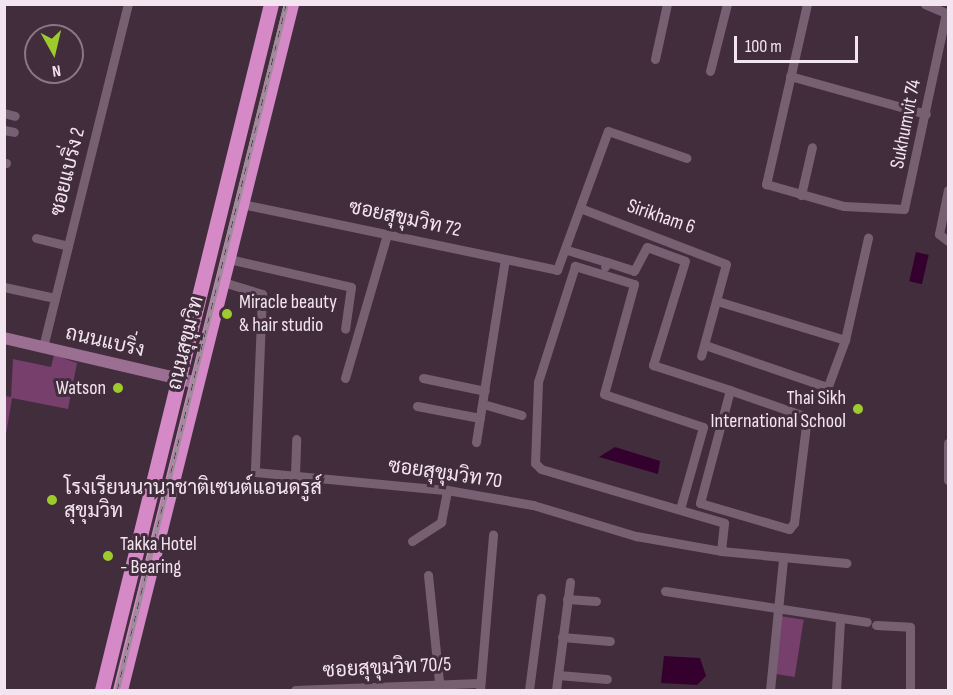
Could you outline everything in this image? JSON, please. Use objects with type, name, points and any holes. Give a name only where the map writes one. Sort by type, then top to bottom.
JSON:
[{"type":"highway","name":"ถนนสุขุมวิท","points":[[102,690],[271,4]]},
{"type":"highway","name":"ถนนสุขุมวิท","points":[[120,690],[291,4]]},
{"type":"main road","name":"ถนนแบริ่ง","points":[[4,338],[198,383]]},
{"type":"street","name":"ซอยแบริ่ง 2","points":[[43,347],[128,4]]},
{"type":"street","points":[[655,58],[668,4]]},
{"type":"street","points":[[711,71],[727,4]]},
{"type":"street","points":[[807,4],[766,182],[801,195],[812,147]]},
{"type":"street","name":"Sukhumvit 74","points":[[801,195],[844,206],[906,208],[946,11],[925,4]]},
{"type":"street","points":[[790,76],[926,114]]},
{"type":"street","points":[[4,113],[15,116]]},
{"type":"street","points":[[687,158],[608,131],[567,250],[634,271],[647,247],[684,259],[653,365],[730,390],[807,417],[794,523],[789,529],[702,508],[700,503],[730,390]]},
{"type":"street","points":[[948,190],[939,234],[948,241]]},
{"type":"street","name":"ซอยสุขุมวิท 72","points":[[242,204],[505,259],[560,268],[567,250]]},
{"type":"street","name":"Sirikham 6","points":[[580,208],[690,246],[728,266],[717,301]]},
{"type":"street","points":[[345,378],[387,234]]},
{"type":"street","points":[[36,238],[68,246]]},
{"type":"street","points":[[705,345],[826,392],[844,340],[868,238]]},
{"type":"street","points":[[229,259],[351,288],[353,300],[345,329]]},
{"type":"street","points":[[476,442],[505,259]]},
{"type":"street","points":[[604,273],[607,262]]},
{"type":"street","points":[[680,509],[704,427],[604,394],[634,287],[604,273],[575,266],[538,382],[535,463],[725,524],[721,551]]},
{"type":"street","name":"ซอยสุขุมวิท 70","points":[[223,282],[262,294],[252,470],[447,490],[533,505],[636,536],[783,559],[846,563]]},
{"type":"street","points":[[4,287],[55,298]]},
{"type":"street","points":[[701,356],[717,301],[844,340]]},
{"type":"street","points":[[423,378],[485,392]]},
{"type":"street","points":[[483,404],[521,415]]},
{"type":"street","points":[[417,406],[480,418]]},
{"type":"street","points":[[295,475],[296,439]]},
{"type":"street","points":[[948,443],[948,480]]},
{"type":"street","points":[[412,542],[441,522],[447,490]]},
{"type":"street","points":[[480,687],[493,535]]},
{"type":"street","points":[[770,690],[783,559]]},
{"type":"street","points":[[428,575],[439,682]]},
{"type":"street","points":[[556,690],[570,582]]},
{"type":"street","points":[[665,591],[840,621],[910,627],[910,690]]},
{"type":"street","points":[[529,690],[541,598]]},
{"type":"street","points":[[567,599],[596,601]]},
{"type":"street","points":[[836,690],[840,621]]},
{"type":"street","points":[[562,637],[610,640]]},
{"type":"street","points":[[558,675],[607,678]]},
{"type":"street","name":"ซอยสุขุมวิท 70/5","points":[[295,690],[439,682],[480,687]]},
{"type":"shaded area","points":[[916,252],[929,255],[922,284],[909,281]]},
{"type":"shaded area","points":[[54,355],[77,363],[68,409],[12,398],[5,440],[5,396],[11,397],[13,359],[51,367]]},
{"type":"shaded area","points":[[615,447],[660,461],[658,474],[599,457]]},
{"type":"shaded area","points":[[780,616],[804,620],[795,677],[771,673]]},
{"type":"shaded area","points":[[664,656],[700,658],[706,676],[697,685],[661,683]]},
{"type":"railway","points":[[117,690],[286,4]]},
{"type":"place","name":"Miracle beauty & hair studio","points":[[227,314]]},
{"type":"place","name":"Watson","points":[[118,388]]},
{"type":"place","name":"Thai Sikh International School","points":[[858,409]]},
{"type":"place","name":"โรงเรียนนานาชาติเซนต์แอนดรูส์ สุขุมวิท","points":[[52,500]]},
{"type":"place","name":"Takka Hotel - Bearing","points":[[108,556]]}]
